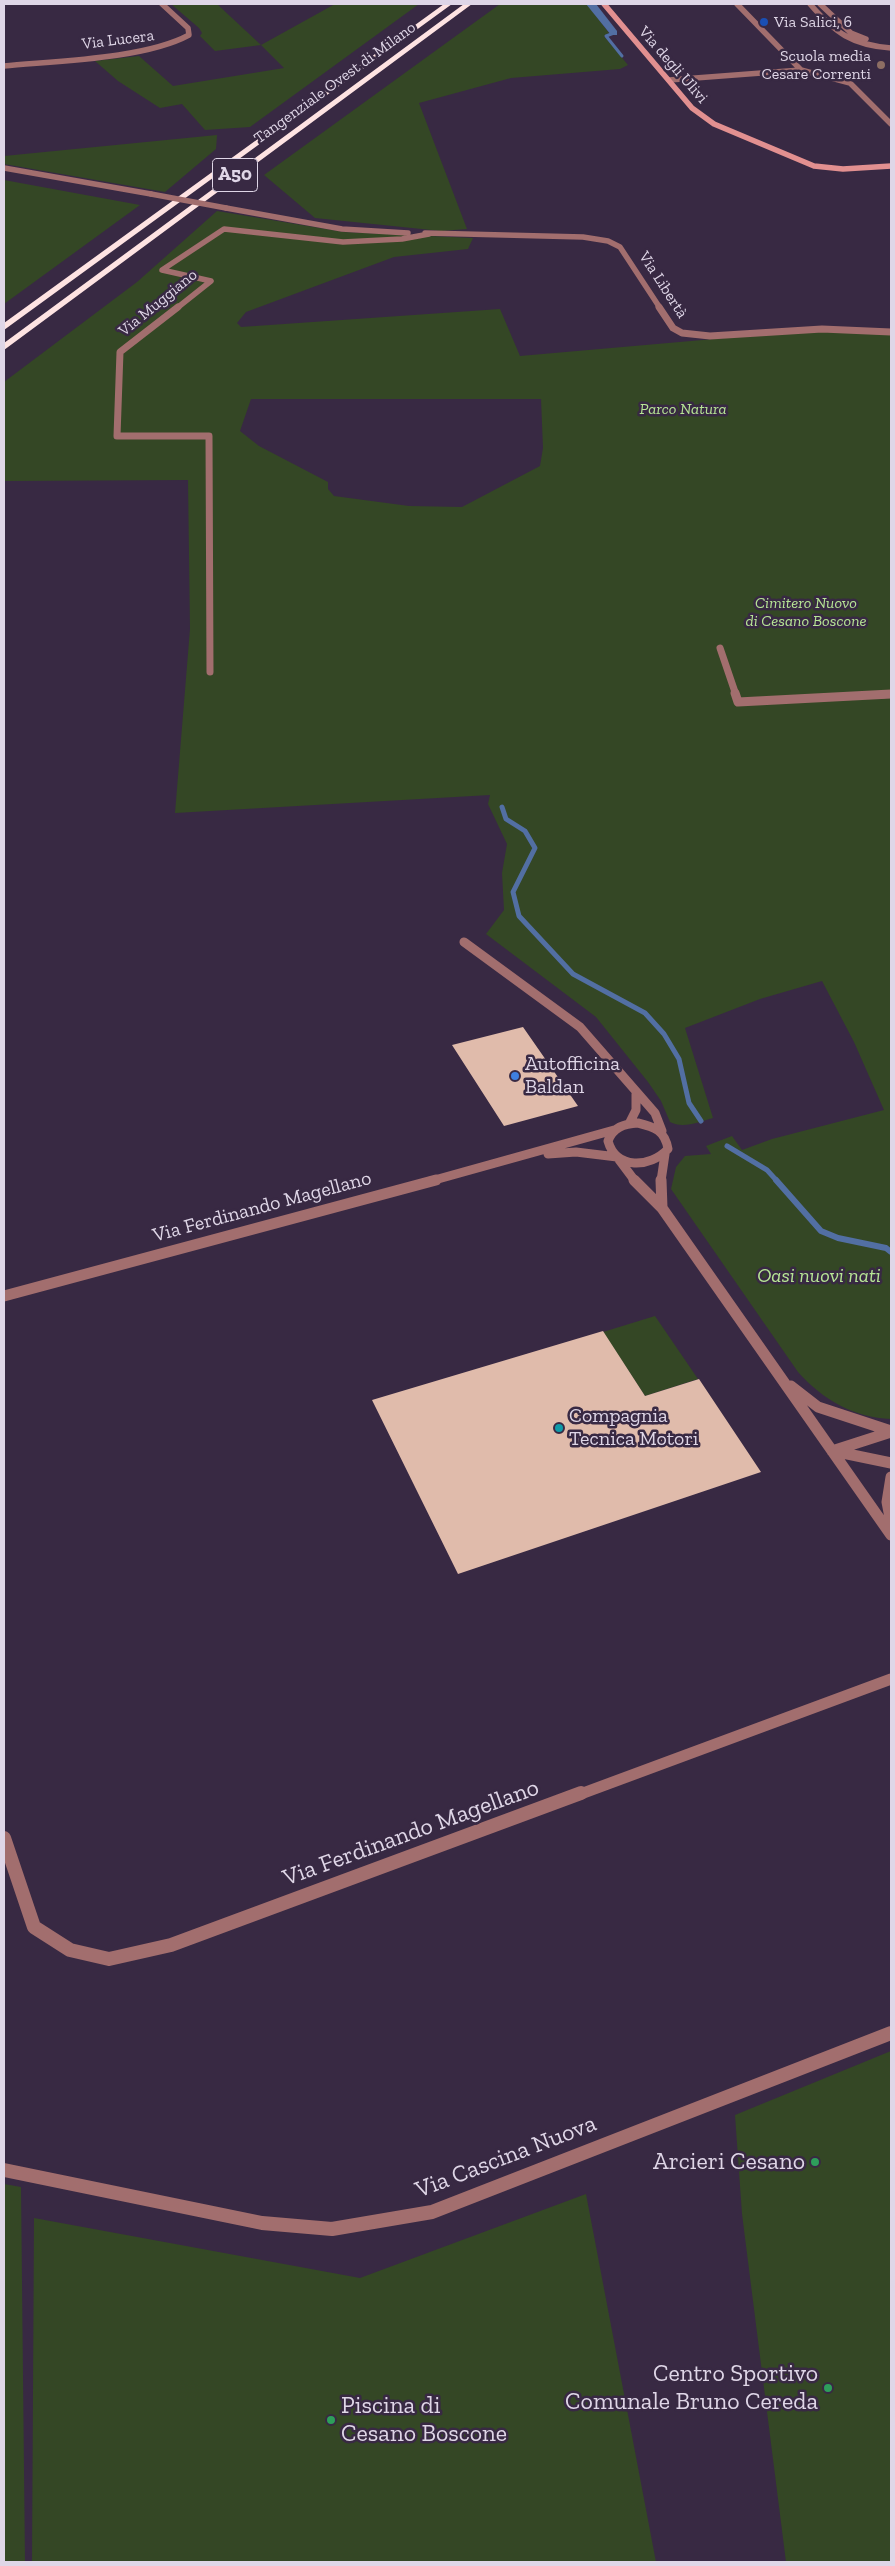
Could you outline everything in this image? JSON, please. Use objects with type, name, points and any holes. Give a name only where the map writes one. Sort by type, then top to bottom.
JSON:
[{"type":"highway","name":"Tangenziale Ovest di Milano","points":[[4,327],[448,4]]},
{"type":"highway","name":"Tangenziale Ovest di Milano","points":[[4,347],[468,4]]},
{"type":"street","name":"Via Lucera","points":[[4,66],[153,49],[180,42],[188,35],[188,28],[162,4]]},
{"type":"street","name":"Via degli Ulivi","points":[[604,4],[692,108],[709,121],[788,157],[814,166],[848,169],[891,166]]},
{"type":"street","points":[[737,4],[801,70],[812,75],[850,83],[891,124]]},
{"type":"street","points":[[810,4],[831,29],[842,36],[867,45],[891,48]]},
{"type":"street","points":[[820,4],[859,37],[891,43]]},
{"type":"street","points":[[669,80],[801,70]]},
{"type":"street","name":"Via Muggiano","points":[[4,168],[342,229],[430,234],[476,234]]},
{"type":"street","name":"Via Muggiano","points":[[210,672],[209,436],[117,436],[120,352],[211,281],[162,270],[224,229],[343,242],[402,239],[430,234]]},
{"type":"street","name":"Via Libertà","points":[[476,234],[583,236],[615,244],[624,252],[673,328],[686,334],[710,336],[822,329],[891,332]]},
{"type":"street","points":[[720,648],[738,702],[891,694]]},
{"type":"street","points":[[464,942],[580,1027],[636,1094],[655,1113],[668,1143],[661,1173],[662,1208]]},
{"type":"street","points":[[629,1124],[636,1110],[636,1094]]},
{"type":"street","points":[[662,1131],[647,1124],[629,1124],[614,1130],[608,1141],[608,1147],[636,1181],[662,1208],[891,1535]]},
{"type":"street","name":"Via Ferdinando Magellano","points":[[4,1296],[530,1155],[614,1130]]},
{"type":"street","name":"Via Ferdinando Magellano","points":[[530,1155],[576,1152],[617,1157]]},
{"type":"street","points":[[617,1157],[624,1161],[643,1164],[659,1159],[665,1154]]},
{"type":"street","points":[[781,1378],[818,1407],[891,1432]]},
{"type":"street","points":[[832,1451],[891,1432]]},
{"type":"street","points":[[832,1451],[891,1463]]},
{"type":"street","points":[[891,1477],[887,1502],[891,1523]]},
{"type":"street","name":"Via Ferdinando Magellano","points":[[4,1838],[34,1927],[70,1950],[109,1959],[171,1944],[891,1680]]},
{"type":"street","name":"Via Cascina Nuova","points":[[4,2170],[262,2223],[332,2229],[432,2212],[891,2033]]},
{"type":"green space","points":[[171,4],[217,4],[261,45],[215,51],[200,36],[202,33],[199,28]]},
{"type":"green space","points":[[335,4],[419,4],[250,127],[205,130],[182,104],[160,108],[118,81],[95,61],[139,56],[173,86],[284,68],[261,45]]},
{"type":"green space","points":[[500,4],[587,4],[609,33],[604,36],[628,65],[620,69],[511,78],[419,103],[467,229],[441,231],[315,218],[264,175]]},
{"type":"green space","points":[[217,135],[216,149],[165,192],[4,164],[4,156]]},
{"type":"green space","points":[[4,180],[140,205],[4,304]]},
{"type":"green space","points":[[217,211],[344,232],[473,238],[468,249],[394,257],[246,312],[237,323],[241,327],[500,309],[520,356],[805,331],[891,333],[891,1419],[877,1418],[852,1411],[817,1391],[807,1382],[798,1372],[671,1189],[676,1167],[685,1156],[711,1154],[706,1146],[732,1136],[742,1150],[772,1139],[884,1110],[854,1042],[822,981],[760,999],[685,1028],[713,1118],[691,1124],[675,1124],[670,1122],[661,1101],[648,1082],[596,1017],[486,934],[504,910],[502,873],[507,844],[488,804],[490,795],[175,813],[190,629],[188,480],[4,481],[4,382],[137,282]],"holes":[[[251,399],[541,399],[543,448],[540,466],[462,507],[409,506],[334,496],[328,489],[328,482],[259,446],[240,431]]]},
{"type":"green space","points":[[655,1316],[698,1379],[645,1396],[603,1332]]},
{"type":"green space","name":"Centro Sportivo Comunale Bruno Cereda","points":[[891,2051],[891,2562],[786,2562],[742,2214],[735,2115]]},
{"type":"green space","points":[[4,2184],[21,2187],[25,2562],[4,2562]]},
{"type":"green space","name":"Piscina di Cesano Boscone","points":[[586,2194],[656,2562],[32,2562],[34,2218],[360,2278]]},
{"type":"building","name":"Autofficina Baldan","points":[[523,1027],[578,1106],[504,1126],[452,1045]]},
{"type":"building","name":"Compagnia Tecnica Motori","points":[[603,1331],[645,1396],[699,1379],[761,1472],[458,1574],[372,1400]]},
{"type":"waterway","points":[[591,4],[614,33]]},
{"type":"waterway","points":[[614,33],[606,36],[622,56]]},
{"type":"waterway","points":[[502,807],[506,819],[525,831],[535,848],[513,892],[519,916],[573,974],[645,1013],[664,1034],[679,1059],[689,1103],[701,1121]]},
{"type":"waterway","points":[[727,1146],[767,1170],[777,1181]]},
{"type":"waterway","points":[[776,1180],[821,1231],[838,1238],[886,1248],[891,1252]]},
{"type":"place","name":"Via Salici, 6","points":[[764,22]]},
{"type":"place","name":"Scuola media Cesare Correnti","points":[[881,65]]},
{"type":"place","name":"Autofficina Baldan","points":[[515,1076]]},
{"type":"place","name":"Compagnia Tecnica Motori","points":[[559,1428]]},
{"type":"place","name":"Arcieri Cesano","points":[[815,2162]]},
{"type":"place","name":"Centro Sportivo Comunale Bruno Cereda","points":[[828,2388]]},
{"type":"place","name":"Piscina di Cesano Boscone","points":[[331,2420]]},
{"type":"park label","name":"Parco Natura","points":[[683,409]]},
{"type":"park label","name":"Cimitero Nuovo di Cesano Boscone","points":[[806,612]]},
{"type":"park label","name":"Oasi nuovi nati","points":[[819,1276]]}]
